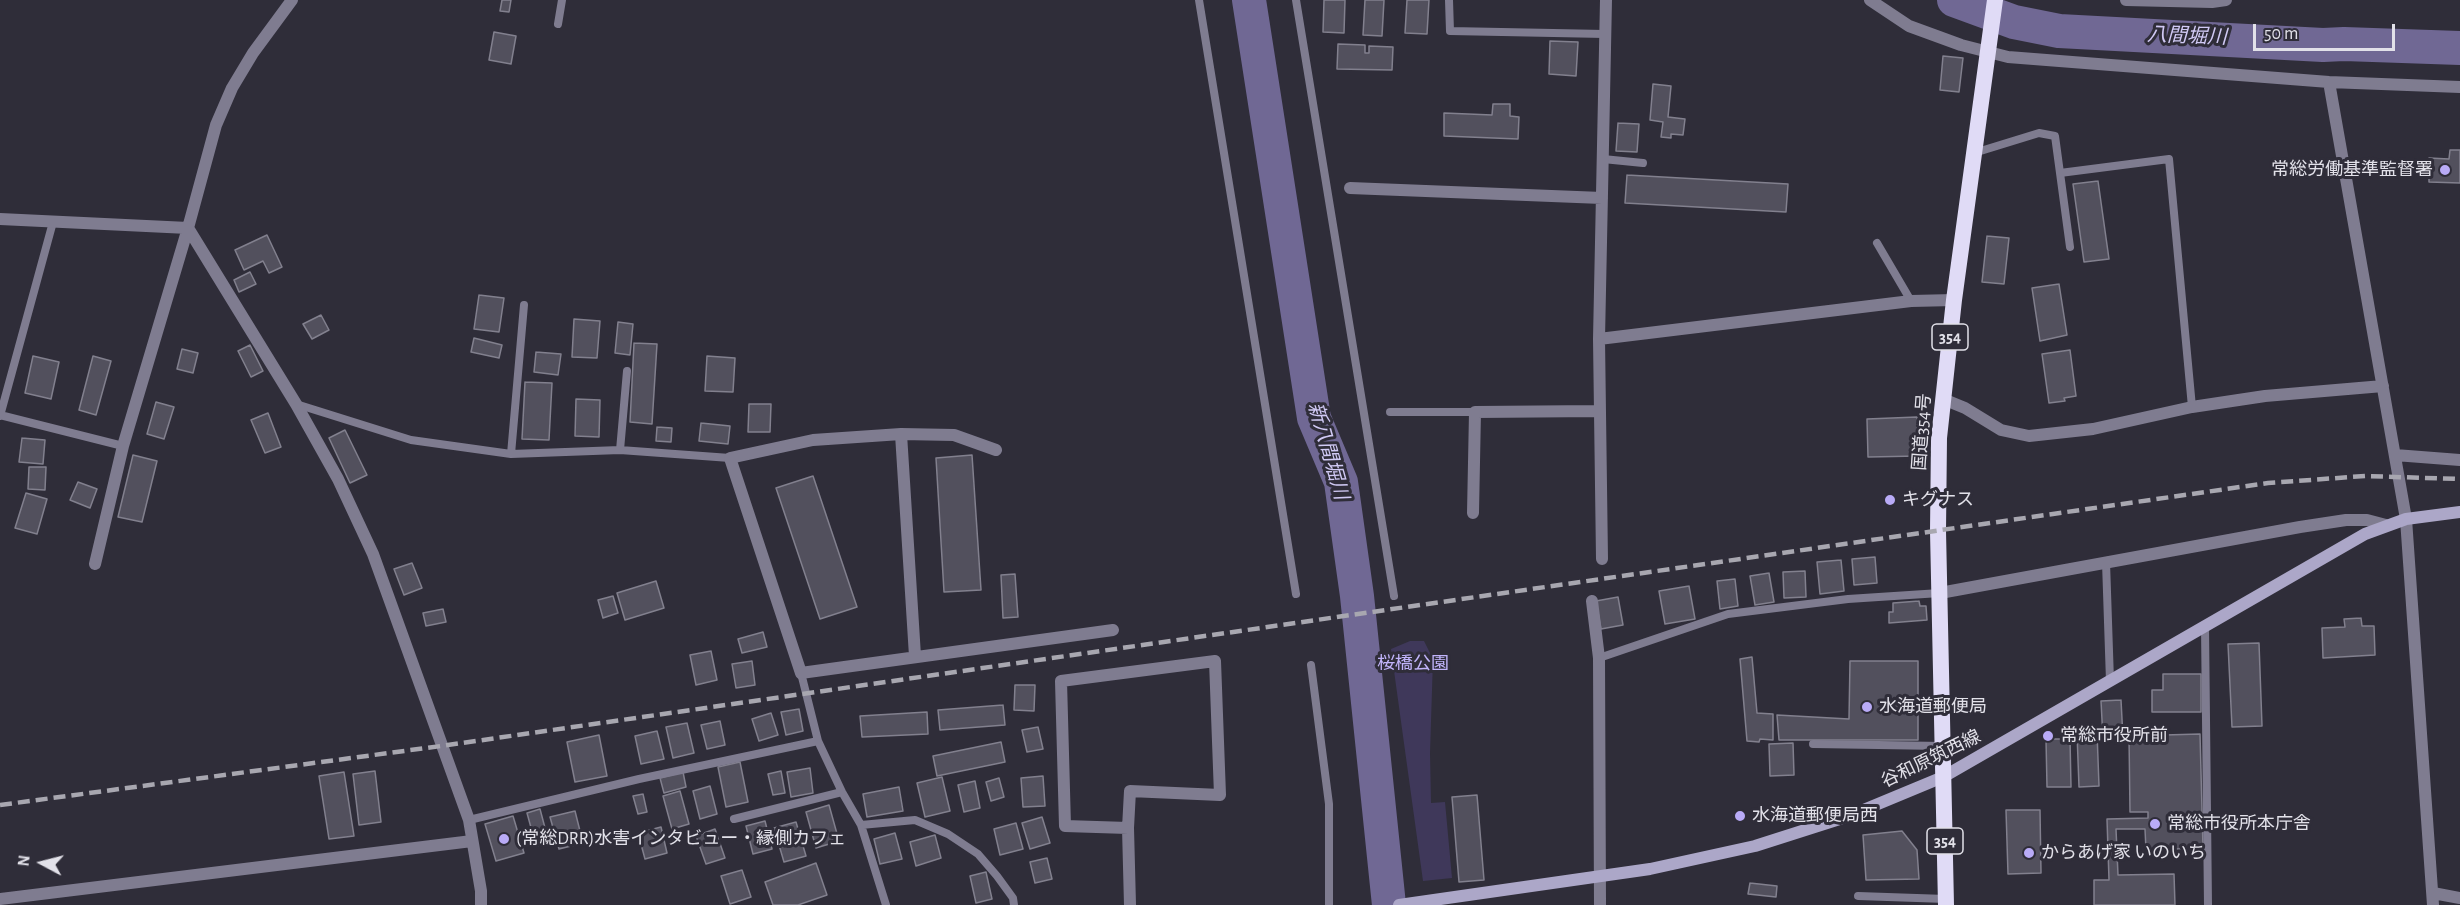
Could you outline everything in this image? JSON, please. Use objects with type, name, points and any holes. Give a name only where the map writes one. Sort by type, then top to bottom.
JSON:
[{"type":"highway","name":"国道354号","points":[[1946,902],[1938,476],[1943,399],[1954,300],[1995,0]]},
{"type":"main road","name":"谷和原筑西線","points":[[1399,905],[1436,902],[1650,869],[1755,846],[1849,816],[1943,777],[2342,546],[2386,525],[2406,519],[2460,512]]},
{"type":"street","points":[[95,564],[123,446],[216,125],[232,88],[292,0]]},
{"type":"street","points":[[1602,559],[1599,339],[1606,0]]},
{"type":"street","points":[[1870,0],[1909,26],[1988,53],[2008,57],[2329,82],[2460,87]]},
{"type":"street","points":[[2126,0],[2180,2],[2226,0]]},
{"type":"street","points":[[2329,82],[2406,519],[2433,899],[2460,898]]},
{"type":"street","points":[[1350,188],[1602,198]]},
{"type":"street","points":[[0,219],[188,228]]},
{"type":"street","points":[[188,228],[296,404],[338,479],[373,554],[469,820],[481,905]]},
{"type":"street","points":[[1599,339],[1911,301],[1954,300]]},
{"type":"street","points":[[1943,399],[1965,408],[2001,430],[2029,436],[2093,429],[2192,407],[2265,396],[2383,386]]},
{"type":"street","points":[[1473,513],[1475,412],[1599,411]]},
{"type":"street","points":[[901,434],[915,656]]},
{"type":"street","points":[[996,450],[954,435],[901,434],[813,440],[730,458],[801,673],[1113,630]]},
{"type":"street","points":[[2395,455],[2460,460]]},
{"type":"street","points":[[1940,593],[2346,520],[2367,520],[2386,525]]},
{"type":"street","points":[[1592,601],[1599,658],[1600,905]]},
{"type":"street","points":[[1128,828],[1065,826],[1061,681],[1215,662],[1220,795],[1130,791],[1128,828],[1130,905]]},
{"type":"street","points":[[0,899],[472,841]]},
{"type":"lane","points":[[558,24],[562,0]]},
{"type":"lane","points":[[1199,0],[1296,594]]},
{"type":"lane","points":[[1296,0],[1394,596]]},
{"type":"lane","points":[[1449,0],[1450,31],[1605,34]]},
{"type":"lane","points":[[1974,153],[2039,133],[2055,136],[2070,246]]},
{"type":"lane","points":[[1603,159],[1643,163]]},
{"type":"lane","points":[[2060,173],[2169,159],[2192,407]]},
{"type":"lane","points":[[53,222],[0,416],[123,446]]},
{"type":"lane","points":[[1877,243],[1911,301]]},
{"type":"lane","points":[[511,454],[524,305]]},
{"type":"lane","points":[[620,450],[627,371]]},
{"type":"lane","points":[[296,404],[411,440],[511,454],[620,450],[730,458]]},
{"type":"lane","points":[[1390,412],[1475,412]]},
{"type":"lane","points":[[2106,562],[2110,681]]},
{"type":"lane","points":[[1599,658],[1728,614],[1824,602],[1940,593]]},
{"type":"lane","points":[[2205,626],[2208,905]]},
{"type":"lane","points":[[1311,665],[1329,804],[1329,905]]},
{"type":"lane","points":[[801,673],[818,741],[842,792],[861,825],[886,905]]},
{"type":"lane","points":[[469,820],[639,779],[818,741]]},
{"type":"lane","points":[[1813,744],[1943,746]]},
{"type":"lane","points":[[734,819],[842,792]]},
{"type":"lane","points":[[861,825],[915,820],[948,834],[978,855],[998,876],[1014,905]]},
{"type":"lane","points":[[1858,896],[1946,902]]},
{"type":"green space","name":"桜橋公園","points":[[1410,641],[1424,641],[1433,659],[1431,803],[1445,802],[1452,878],[1423,881],[1391,649]]},
{"type":"building","points":[[502,0],[511,0],[509,12],[500,11]]},
{"type":"building","points":[[1324,0],[1345,0],[1344,33],[1323,32]]},
{"type":"building","points":[[1365,0],[1384,0],[1382,36],[1363,35]]},
{"type":"building","points":[[1407,0],[1429,0],[1427,34],[1405,33]]},
{"type":"building","points":[[494,32],[516,36],[511,64],[489,60]]},
{"type":"building","points":[[1550,41],[1578,42],[1576,76],[1549,74]]},
{"type":"building","points":[[1338,44],[1365,45],[1365,53],[1369,53],[1369,46],[1393,47],[1392,70],[1337,69]]},
{"type":"building","points":[[1943,56],[1963,58],[1959,92],[1940,90]]},
{"type":"building","points":[[1653,84],[1671,86],[1668,117],[1685,119],[1683,135],[1671,134],[1671,138],[1661,137],[1663,122],[1650,120]]},
{"type":"building","points":[[1493,104],[1510,104],[1510,116],[1519,117],[1518,139],[1444,136],[1444,113],[1492,115]]},
{"type":"building","points":[[1618,123],[1639,124],[1637,152],[1616,151]]},
{"type":"building","name":"常総労働基準監督署","points":[[2450,150],[2460,150],[2460,183],[2429,182],[2429,158],[2449,159]]},
{"type":"building","points":[[1627,175],[1788,184],[1786,212],[1625,203]]},
{"type":"building","points":[[2098,181],[2109,259],[2084,262],[2073,184]]},
{"type":"building","points":[[267,235],[282,267],[269,273],[263,261],[244,270],[235,250]]},
{"type":"building","points":[[1987,236],[2009,238],[2004,284],[1982,282]]},
{"type":"building","points":[[250,272],[256,284],[239,292],[234,280]]},
{"type":"building","points":[[2059,284],[2067,335],[2040,341],[2032,288]]},
{"type":"building","points":[[479,295],[504,298],[499,332],[474,329]]},
{"type":"building","points":[[321,315],[329,330],[312,339],[303,324]]},
{"type":"building","points":[[574,319],[600,321],[597,358],[572,357]]},
{"type":"building","points":[[618,322],[633,324],[630,355],[615,353]]},
{"type":"building","points":[[474,338],[502,345],[499,358],[471,352]]},
{"type":"building","points":[[634,343],[657,344],[652,424],[630,422]]},
{"type":"building","points":[[250,345],[263,371],[251,377],[238,351]]},
{"type":"building","points":[[182,349],[198,353],[193,373],[177,369]]},
{"type":"building","points":[[2070,350],[2076,396],[2064,398],[2065,401],[2049,403],[2042,354]]},
{"type":"building","points":[[536,352],[561,354],[558,375],[534,372]]},
{"type":"building","points":[[33,356],[59,362],[51,399],[25,393]]},
{"type":"building","points":[[93,356],[111,361],[96,415],[79,410]]},
{"type":"building","points":[[707,356],[735,358],[733,392],[705,391]]},
{"type":"building","points":[[525,382],[552,383],[549,440],[522,439]]},
{"type":"building","points":[[576,399],[600,400],[599,437],[575,436]]},
{"type":"building","points":[[156,402],[174,407],[164,439],[147,434]]},
{"type":"building","points":[[749,404],[771,404],[770,432],[748,432]]},
{"type":"building","points":[[268,413],[281,447],[265,453],[251,420]]},
{"type":"building","points":[[1917,417],[1918,456],[1868,457],[1867,419]]},
{"type":"building","points":[[701,423],[730,426],[728,444],[699,441]]},
{"type":"building","points":[[657,427],[672,428],[671,442],[656,441]]},
{"type":"building","points":[[345,430],[367,475],[350,483],[329,438]]},
{"type":"building","points":[[22,438],[45,440],[43,464],[19,462]]},
{"type":"building","points":[[133,455],[157,461],[142,522],[118,517]]},
{"type":"building","points":[[972,455],[981,590],[944,592],[936,458]]},
{"type":"building","points":[[29,467],[46,467],[45,490],[28,489]]},
{"type":"building","points":[[813,476],[857,607],[820,619],[776,488]]},
{"type":"building","points":[[78,482],[97,489],[90,508],[70,500]]},
{"type":"building","points":[[26,493],[47,499],[37,534],[15,528]]},
{"type":"building","points":[[1875,557],[1877,583],[1854,585],[1852,559]]},
{"type":"building","points":[[1841,560],[1844,591],[1820,594],[1817,562]]},
{"type":"building","points":[[412,563],[422,588],[404,595],[394,569]]},
{"type":"building","points":[[1805,571],[1806,597],[1784,598],[1783,572]]},
{"type":"building","points":[[1769,573],[1774,602],[1755,605],[1750,576]]},
{"type":"building","points":[[1015,574],[1018,617],[1003,618],[1001,575]]},
{"type":"building","points":[[1735,579],[1738,606],[1720,609],[1717,581]]},
{"type":"building","points":[[656,581],[664,608],[625,620],[617,593]]},
{"type":"building","points":[[1689,586],[1695,619],[1665,624],[1659,591]]},
{"type":"building","points":[[613,596],[618,613],[603,618],[598,600]]},
{"type":"building","points":[[1618,597],[1623,625],[1601,629],[1596,601]]},
{"type":"building","points":[[1919,601],[1920,606],[1926,606],[1927,620],[1889,623],[1889,612],[1893,612],[1893,603]]},
{"type":"building","points":[[443,609],[446,622],[426,626],[423,613]]},
{"type":"building","points":[[2361,618],[2362,626],[2374,626],[2375,655],[2323,658],[2322,628],[2345,627],[2344,619]]},
{"type":"building","points":[[763,632],[767,647],[742,653],[738,639]]},
{"type":"building","points":[[2259,643],[2262,726],[2232,727],[2228,644]]},
{"type":"building","points":[[711,651],[717,680],[696,685],[690,655]]},
{"type":"building","points":[[1752,657],[1757,713],[1773,714],[1773,740],[1747,741],[1740,659]]},
{"type":"building","points":[[752,661],[755,685],[736,688],[732,664]]},
{"type":"building","points":[[1850,661],[1918,661],[1918,740],[1779,740],[1777,715],[1849,719]]},
{"type":"building","points":[[2163,674],[2201,674],[2201,712],[2152,712],[2152,690],[2163,690]]},
{"type":"building","points":[[1015,685],[1035,685],[1034,711],[1014,710]]},
{"type":"building","points":[[2121,700],[2123,738],[2103,739],[2101,701]]},
{"type":"building","points":[[1003,705],[1005,725],[940,730],[938,710]]},
{"type":"building","points":[[799,709],[803,731],[786,735],[781,712]]},
{"type":"building","points":[[927,712],[928,734],[862,737],[860,716]]},
{"type":"building","points":[[771,713],[778,735],[759,741],[752,719]]},
{"type":"building","points":[[720,721],[725,745],[707,749],[701,725]]},
{"type":"building","points":[[687,723],[694,753],[673,758],[666,727]]},
{"type":"building","points":[[1038,727],[1043,749],[1027,752],[1022,730]]},
{"type":"building","points":[[657,731],[664,759],[641,764],[635,736]]},
{"type":"building","points":[[2097,732],[2099,786],[2079,787],[2077,733]]},
{"type":"building","name":"常総市役所本庁舎","points":[[2200,734],[2203,848],[2146,850],[2145,829],[2116,829],[2118,875],[2174,874],[2175,905],[2094,905],[2094,880],[2109,880],[2107,819],[2148,818],[2148,812],[2130,812],[2129,736]]},
{"type":"building","points":[[599,735],[607,776],[575,782],[567,742]]},
{"type":"building","points":[[2046,739],[2070,739],[2071,787],[2047,787]]},
{"type":"building","points":[[1001,742],[1005,762],[937,776],[933,756]]},
{"type":"building","points":[[1793,743],[1794,775],[1770,776],[1769,744]]},
{"type":"building","points":[[740,762],[748,802],[726,807],[718,767]]},
{"type":"building","points":[[810,768],[813,793],[791,797],[787,772]]},
{"type":"building","points":[[375,771],[381,822],[359,825],[353,774]]},
{"type":"building","points":[[781,771],[785,793],[773,795],[768,774]]},
{"type":"building","points":[[344,772],[354,836],[329,839],[319,776]]},
{"type":"building","points":[[683,772],[686,787],[664,793],[660,778]]},
{"type":"building","points":[[1043,776],[1045,806],[1023,807],[1021,778]]},
{"type":"building","points":[[942,777],[950,811],[925,817],[917,783]]},
{"type":"building","points":[[999,778],[1004,797],[991,801],[986,782]]},
{"type":"building","points":[[975,781],[980,808],[964,812],[958,785]]},
{"type":"building","points":[[710,786],[717,814],[700,819],[693,791]]},
{"type":"building","points":[[899,787],[903,811],[867,817],[863,794]]},
{"type":"building","points":[[680,791],[689,824],[672,829],[663,796]]},
{"type":"building","points":[[643,794],[647,812],[638,814],[633,796]]},
{"type":"building","points":[[1477,795],[1484,880],[1459,882],[1452,797]]},
{"type":"building","points":[[829,805],[839,841],[816,848],[806,812]]},
{"type":"building","points":[[540,809],[549,843],[536,846],[527,813]]},
{"type":"building","points":[[2006,810],[2040,810],[2041,873],[2008,874]]},
{"type":"building","points":[[575,811],[583,843],[559,849],[550,817]]},
{"type":"building","name":"(常総DRR)水害インタビュー・縁側カフェ","points":[[513,816],[524,853],[496,861],[485,824]]},
{"type":"building","points":[[1042,817],[1050,843],[1030,849],[1022,823]]},
{"type":"building","points":[[765,821],[772,849],[753,854],[746,826]]},
{"type":"building","points":[[796,822],[806,856],[784,862],[774,828]]},
{"type":"building","points":[[1016,823],[1023,849],[1000,855],[994,829]]},
{"type":"building","points":[[661,827],[667,853],[645,859],[638,833]]},
{"type":"building","points":[[715,829],[725,858],[706,864],[696,836]]},
{"type":"building","points":[[1902,831],[1917,850],[1919,879],[1866,880],[1863,835]]},
{"type":"building","points":[[895,833],[902,859],[880,864],[874,839]]},
{"type":"building","points":[[935,835],[941,858],[916,866],[910,842]]},
{"type":"building","points":[[1047,858],[1052,879],[1035,883],[1030,862]]},
{"type":"building","points":[[816,863],[827,895],[798,905],[773,905],[765,882]]},
{"type":"building","points":[[742,870],[751,897],[730,904],[721,876]]},
{"type":"building","points":[[986,872],[992,899],[976,903],[970,876]]},
{"type":"building","points":[[1750,883],[1777,886],[1776,897],[1748,894]]},
{"type":"waterway","name":"新八間堀川","points":[[1249,0],[1314,418],[1341,482],[1357,596],[1389,905]]},
{"type":"waterway","name":"八間堀川","points":[[1954,0],[2014,22],[2059,31],[2323,45],[2460,48]]},
{"type":"railway","points":[[0,805],[441,746],[2268,483],[2365,476],[2460,479]]},
{"type":"place","name":"常総労働基準監督署","points":[[2445,170]]},
{"type":"place","name":"キグナス","points":[[1890,500]]},
{"type":"place","name":"水海道郵便局","points":[[1867,707]]},
{"type":"place","name":"常総市役所前","points":[[2048,736]]},
{"type":"place","name":"水海道郵便局西","points":[[1740,816]]},
{"type":"place","name":"常総市役所本庁舎","points":[[2155,824]]},
{"type":"place","name":"(常総DRR)水害インタビュー・縁側カフェ","points":[[504,839]]},
{"type":"place","name":"からあげ家 いのいち","points":[[2029,853]]}]
